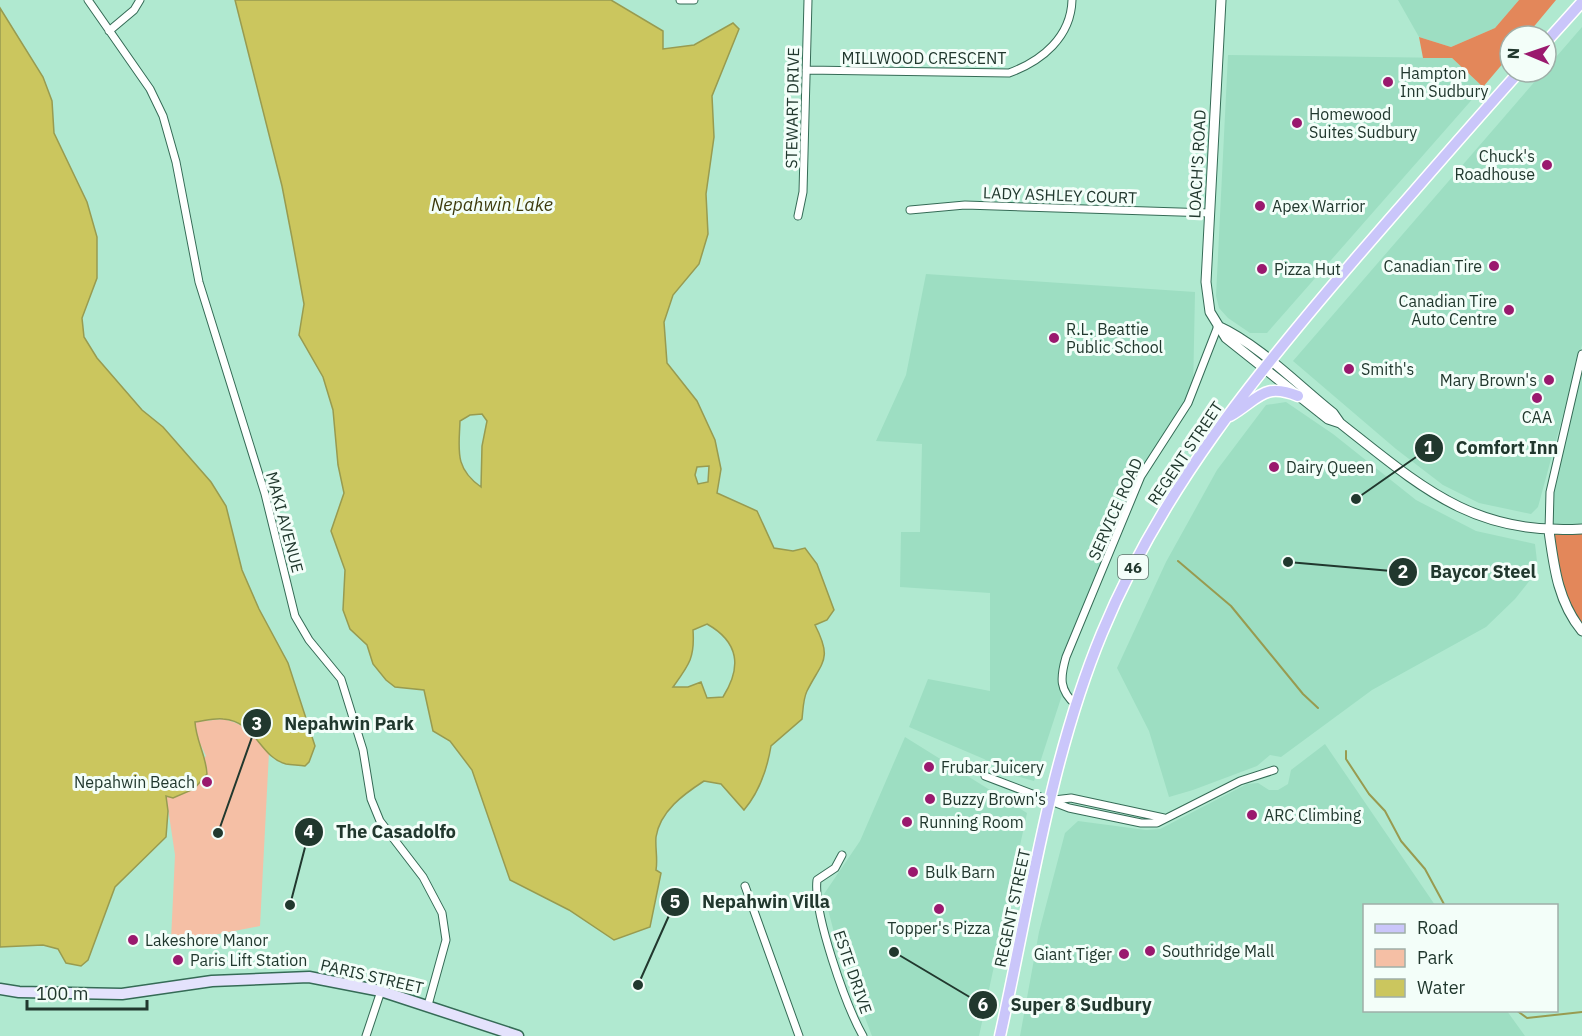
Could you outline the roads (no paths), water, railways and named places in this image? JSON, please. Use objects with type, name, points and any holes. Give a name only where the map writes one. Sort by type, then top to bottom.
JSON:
[{"type":"main road","points":[[1558,29],[1582,2]]},
{"type":"main road","name":"REGENT STREET","points":[[999,1036],[1051,800],[1076,705],[1102,633],[1139,553],[1181,479],[1265,364],[1509,84]]},
{"type":"main road","points":[[1225,419],[1255,401],[1266,390],[1280,390],[1298,396]]},
{"type":"main road","name":"PARIS STREET","points":[[0,989],[19,992],[122,994],[212,981],[309,977],[381,991],[518,1036]]},
{"type":"street","name":"MAKI AVENUE","points":[[88,0],[150,89],[163,116],[176,162],[199,282],[265,494],[295,616],[309,640],[341,679],[363,750],[371,799],[380,821],[423,878],[442,913],[446,939],[428,1005]]},
{"type":"street","points":[[109,31],[134,10],[140,0]]},
{"type":"street","points":[[680,0],[694,0]]},
{"type":"street","name":"STEWART DRIVE","points":[[798,216],[803,192],[808,0]]},
{"type":"street","name":"MILLWOOD CRESCENT","points":[[806,70],[1009,73],[1027,67],[1057,43],[1068,26],[1072,0]]},
{"type":"street","name":"LOACH'S ROAD","points":[[1218,326],[1210,312],[1206,292],[1221,0]]},
{"type":"street","name":"LADY ASHLEY COURT","points":[[910,210],[965,205],[1210,213]]},
{"type":"street","points":[[1218,326],[1232,332],[1298,396],[1328,419],[1340,423]]},
{"type":"street","name":"SERVICE ROAD","points":[[1076,705],[1063,692],[1060,675],[1066,657],[1141,476],[1188,403],[1218,326]]},
{"type":"street","points":[[1582,354],[1550,492],[1549,531],[1562,598],[1573,620],[1582,631]]},
{"type":"street","points":[[1265,364],[1333,413],[1340,423],[1435,495],[1471,513],[1506,525],[1549,531],[1582,528]]},
{"type":"street","points":[[985,776],[1013,789],[1051,800],[1071,798],[1164,818],[1240,781],[1274,770]]},
{"type":"street","name":"ESTE DRIVE","points":[[842,855],[835,868],[817,880],[818,908],[828,946],[863,1036]]},
{"type":"street","points":[[746,886],[799,1036]]},
{"type":"street","points":[[366,1036],[381,991]]},
{"type":"water","name":"Nepahwin Lake","points":[[235,0],[611,0],[663,31],[663,49],[694,45],[733,23],[739,29],[712,96],[714,137],[706,194],[708,234],[699,264],[673,295],[664,322],[667,363],[697,401],[715,440],[721,469],[717,493],[757,511],[774,548],[793,551],[805,548],[817,564],[834,610],[827,620],[815,625],[824,653],[821,666],[806,694],[802,719],[771,746],[762,780],[744,810],[721,784],[704,781],[674,804],[662,819],[656,837],[656,870],[661,873],[650,927],[614,940],[569,910],[510,880],[472,770],[450,741],[433,731],[424,690],[395,687],[386,680],[373,664],[367,645],[350,629],[343,610],[345,570],[331,531],[344,493],[338,465],[333,410],[323,377],[299,335],[304,304],[282,186]],"holes":[[[482,414],[487,421],[482,446],[481,487],[472,480],[462,465],[459,441],[460,421],[470,415]],[[709,466],[708,482],[698,484],[695,475],[697,467]],[[707,624],[718,631],[731,647],[735,665],[723,697],[707,698],[701,682],[688,687],[673,687],[690,661],[693,630]]]},
{"type":"water","points":[[0,8],[43,77],[52,101],[54,133],[87,202],[97,237],[97,278],[82,318],[84,337],[97,358],[142,410],[163,427],[211,482],[226,506],[242,570],[259,609],[288,663],[315,746],[305,766],[286,764],[269,754],[250,732],[234,721],[213,719],[195,722],[207,774],[194,789],[173,798],[166,796],[168,811],[166,837],[115,887],[88,960],[81,966],[66,963],[58,949],[43,945],[0,947]]},
{"type":"waterway","points":[[1178,561],[1231,606],[1303,694],[1318,708]]},
{"type":"waterway","points":[[1346,751],[1346,759],[1369,794],[1385,811],[1401,841],[1425,869],[1444,904]]},
{"type":"waterway","points":[[1519,1012],[1527,1018],[1582,1012]]},
{"type":"place","name":"Hampton Inn Sudbury","points":[[1388,82]]},
{"type":"place","name":"Homewood Suites Sudbury","points":[[1297,123]]},
{"type":"place","name":"Chuck's Roadhouse","points":[[1547,165]]},
{"type":"place","name":"Apex Warrior","points":[[1260,206]]},
{"type":"place","name":"Canadian Tire","points":[[1494,266]]},
{"type":"place","name":"Pizza Hut","points":[[1262,269]]},
{"type":"place","name":"Canadian Tire Auto Centre","points":[[1509,310]]},
{"type":"place","name":"R.L. Beattie Public School","points":[[1054,338]]},
{"type":"place","name":"Smith's","points":[[1349,369]]},
{"type":"place","name":"Mary Brown's","points":[[1549,380]]},
{"type":"place","name":"CAA","points":[[1537,398]]},
{"type":"place","name":"Dairy Queen","points":[[1274,467]]},
{"type":"place","name":"Comfort Inn","points":[[1356,499]]},
{"type":"place","name":"Baycor Steel","points":[[1288,562]]},
{"type":"place","name":"Frubar Juicery","points":[[929,767]]},
{"type":"place","name":"Nepahwin Beach","points":[[207,782]]},
{"type":"place","name":"Buzzy Brown's","points":[[930,799]]},
{"type":"place","name":"ARC Climbing","points":[[1252,815]]},
{"type":"place","name":"Running Room","points":[[907,822]]},
{"type":"place","name":"Nepahwin Park","points":[[218,833]]},
{"type":"place","name":"Bulk Barn","points":[[913,872]]},
{"type":"place","name":"The Casadolfo","points":[[290,905]]},
{"type":"place","name":"Topper's Pizza","points":[[939,909]]},
{"type":"place","name":"Lakeshore Manor","points":[[133,940]]},
{"type":"place","name":"Southridge Mall","points":[[1150,951]]},
{"type":"place","name":"Super 8 Sudbury","points":[[894,952]]},
{"type":"place","name":"Giant Tiger","points":[[1124,954]]},
{"type":"place","name":"Paris Lift Station","points":[[178,960]]},
{"type":"place","name":"Nepahwin Villa","points":[[638,985]]}]
